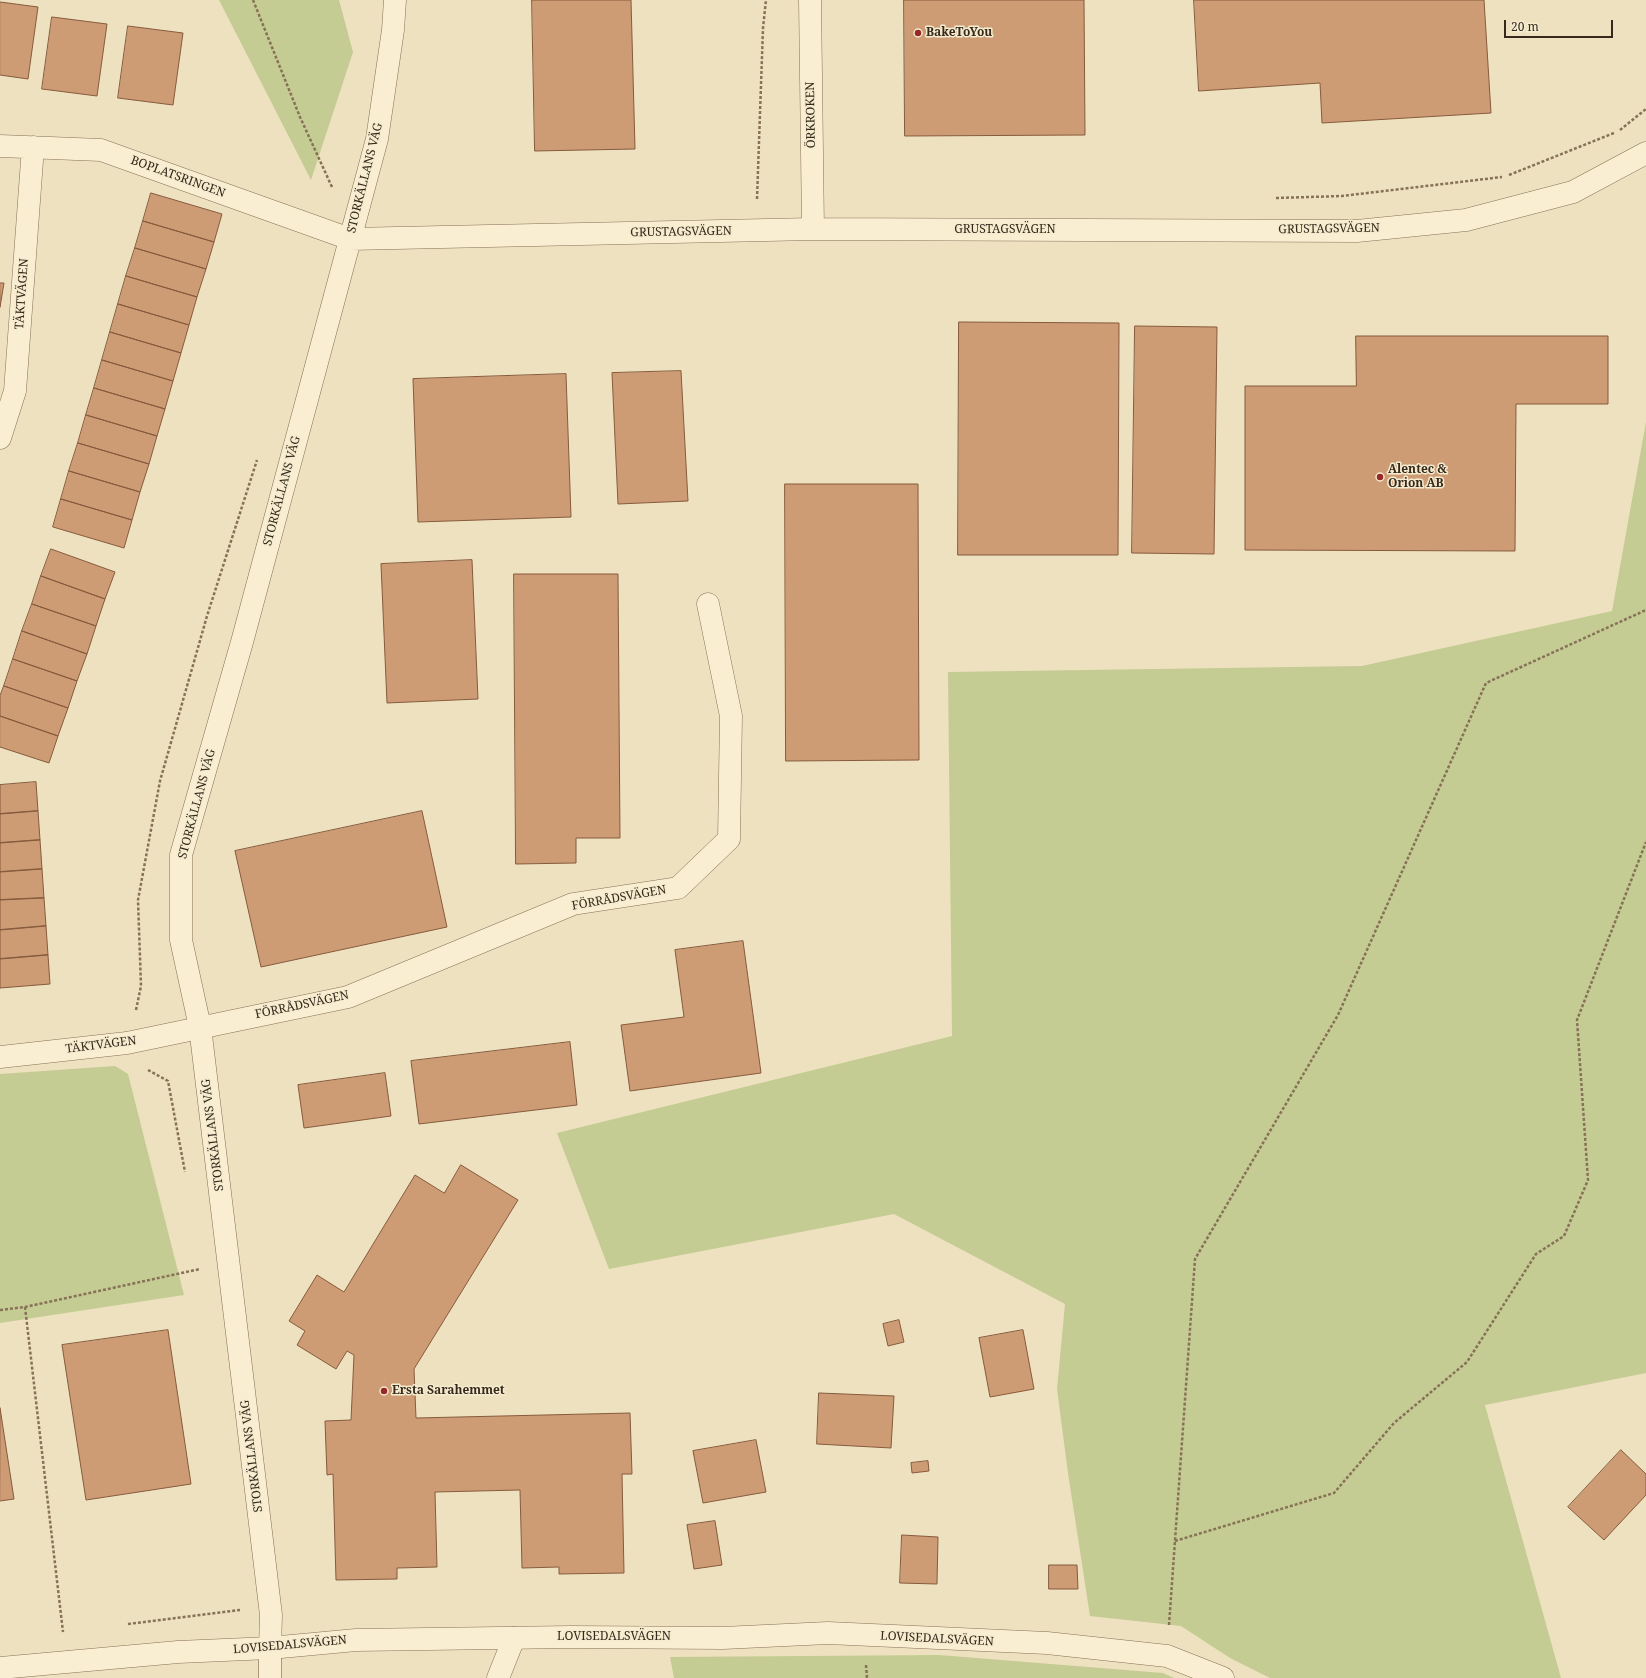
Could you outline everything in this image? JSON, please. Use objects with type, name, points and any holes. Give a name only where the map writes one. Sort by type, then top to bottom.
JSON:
[{"type":"street","name":"STORKÄLLANS VÄG","points":[[270,1678],[271,1615],[200,1027],[182,940],[181,855],[244,634],[377,139],[396,0]]},
{"type":"street","name":"ÖRKROKEN","points":[[810,0],[813,229]]},
{"type":"street","name":"BOPLATSRINGEN","points":[[0,146],[102,150],[350,239]]},
{"type":"street","name":"TÄKTVÄGEN","points":[[0,438],[14,391],[33,147]]},
{"type":"street","name":"GRUSTAGSVÄGEN","points":[[350,239],[813,229],[1357,231],[1466,220],[1573,192],[1646,153]]},
{"type":"street","name":"FÖRRÅDSVÄGEN","points":[[200,1027],[348,997],[573,904],[678,888],[729,839],[731,716],[708,604]]},
{"type":"street","name":"TÄKTVÄGEN","points":[[0,1057],[128,1043],[200,1027]]},
{"type":"street","name":"LOVISEDALSVÄGEN","points":[[0,1668],[178,1652],[270,1648],[356,1640],[723,1638],[828,1633],[1048,1644],[1167,1656],[1223,1678]]},
{"type":"street","points":[[498,1678],[514,1638]]},
{"type":"path","points":[[253,0],[300,117],[340,204],[358,207]]},
{"type":"path","points":[[765,201],[757,202],[763,28],[766,0]]},
{"type":"path","points":[[1271,198],[1342,196],[1506,176],[1619,131],[1646,109]]},
{"type":"path","points":[[1167,1656],[1195,1259],[1338,1015],[1486,683],[1646,610]]},
{"type":"path","points":[[1175,1541],[1334,1493],[1394,1423],[1467,1362],[1536,1254],[1564,1236],[1588,1180],[1577,1020],[1646,842]]},
{"type":"path","points":[[141,986],[128,1043],[141,1065],[168,1081],[185,1175]]},
{"type":"path","points":[[0,1310],[202,1269],[201,1261]]},
{"type":"path","points":[[25,1306],[63,1632]]},
{"type":"path","points":[[242,1603],[243,1610],[271,1615]]},
{"type":"green space","points":[[219,0],[339,0],[353,52],[311,180]]},
{"type":"green space","points":[[1646,422],[1646,1373],[1485,1405],[1561,1678],[1270,1678],[1230,1658],[1181,1626],[1090,1616],[1057,1389],[1065,1304],[894,1214],[609,1269],[557,1133],[952,1036],[948,672],[1362,666],[1612,611]]},
{"type":"green space","points":[[115,1066],[128,1074],[184,1295],[0,1323],[0,1074]]},
{"type":"green space","points":[[939,1655],[1163,1673],[1174,1678],[674,1678],[670,1657]]},
{"type":"building","points":[[532,0],[631,0],[635,149],[535,151]]},
{"type":"building","points":[[904,0],[1084,0],[1085,135],[905,136]]},
{"type":"building","points":[[1194,0],[1484,0],[1491,113],[1322,123],[1320,83],[1199,91]]},
{"type":"building","points":[[0,2],[38,7],[28,79],[0,75]]},
{"type":"building","points":[[52,17],[107,24],[97,96],[42,89]]},
{"type":"building","points":[[128,26],[183,33],[173,105],[118,98]]},
{"type":"building","points":[[151,193],[222,214],[214,242],[143,221]]},
{"type":"building","points":[[143,221],[214,242],[206,269],[135,248]]},
{"type":"building","points":[[135,248],[206,269],[197,297],[126,276]]},
{"type":"building","points":[[126,276],[197,297],[189,325],[118,304]]},
{"type":"building","points":[[0,283],[4,283],[0,307]]},
{"type":"building","points":[[118,304],[189,325],[181,353],[110,332]]},
{"type":"building","points":[[959,322],[1119,323],[1118,555],[958,555]]},
{"type":"building","points":[[1135,326],[1217,327],[1214,554],[1132,553]]},
{"type":"building","points":[[110,332],[181,353],[173,381],[102,360]]},
{"type":"building","name":"Alentec & Orion AB","points":[[1356,336],[1608,336],[1608,404],[1516,404],[1515,551],[1245,550],[1245,386],[1356,386]]},
{"type":"building","points":[[102,360],[173,381],[165,409],[94,388]]},
{"type":"building","points":[[681,371],[688,501],[618,504],[612,373]]},
{"type":"building","points":[[566,374],[571,517],[418,522],[413,379]]},
{"type":"building","points":[[94,388],[165,409],[157,436],[86,415]]},
{"type":"building","points":[[86,415],[157,436],[149,464],[78,443]]},
{"type":"building","points":[[78,443],[149,464],[140,492],[69,471]]},
{"type":"building","points":[[69,471],[140,492],[132,520],[61,499]]},
{"type":"building","points":[[785,484],[918,484],[919,760],[786,761]]},
{"type":"building","points":[[61,499],[132,520],[124,548],[53,527]]},
{"type":"building","points":[[51,549],[115,572],[105,599],[41,576]]},
{"type":"building","points":[[472,560],[478,699],[387,703],[381,564]]},
{"type":"building","points":[[514,574],[618,574],[620,838],[576,838],[576,863],[516,864]]},
{"type":"building","points":[[41,576],[105,599],[96,626],[32,604]]},
{"type":"building","points":[[32,604],[96,626],[87,654],[22,631]]},
{"type":"building","points":[[22,631],[87,654],[77,681],[13,659]]},
{"type":"building","points":[[13,659],[77,681],[68,708],[4,686]]},
{"type":"building","points":[[4,686],[68,708],[58,736],[0,716],[0,696]]},
{"type":"building","points":[[0,716],[58,736],[49,763],[0,747]]},
{"type":"building","points":[[36,782],[38,811],[0,814],[0,785]]},
{"type":"building","points":[[38,811],[40,840],[0,843],[0,814]]},
{"type":"building","points":[[422,811],[447,927],[261,967],[235,851]]},
{"type":"building","points":[[40,840],[42,869],[0,872],[0,843]]},
{"type":"building","points":[[42,869],[44,898],[0,900],[0,872]]},
{"type":"building","points":[[44,898],[46,926],[0,930],[0,900]]},
{"type":"building","points":[[46,926],[48,955],[0,959],[0,930]]},
{"type":"building","points":[[743,941],[761,1073],[630,1091],[621,1025],[684,1017],[675,950]]},
{"type":"building","points":[[48,955],[50,984],[0,988],[0,959]]},
{"type":"building","points":[[570,1042],[577,1105],[419,1124],[411,1061]]},
{"type":"building","points":[[385,1073],[391,1116],[304,1128],[298,1085]]},
{"type":"building","name":"Ersta Sarahemmet","points":[[461,1165],[518,1200],[414,1369],[416,1418],[630,1413],[632,1474],[622,1474],[624,1573],[559,1574],[559,1567],[522,1568],[520,1490],[435,1492],[437,1567],[397,1568],[397,1579],[336,1580],[333,1474],[327,1475],[325,1421],[351,1420],[354,1355],[347,1351],[336,1369],[297,1345],[305,1331],[289,1321],[317,1275],[344,1292],[415,1175],[444,1193]]},
{"type":"building","points":[[899,1320],[904,1342],[888,1346],[883,1324]]},
{"type":"building","points":[[168,1330],[191,1484],[86,1500],[62,1345]]},
{"type":"building","points":[[1023,1330],[1034,1389],[990,1397],[979,1338]]},
{"type":"building","points":[[819,1393],[894,1396],[891,1448],[817,1444]]},
{"type":"building","points":[[0,1408],[14,1499],[0,1501]]},
{"type":"building","points":[[756,1440],[766,1492],[703,1503],[693,1451]]},
{"type":"building","points":[[1621,1450],[1646,1474],[1646,1495],[1604,1540],[1568,1507]]},
{"type":"building","points":[[928,1461],[929,1471],[912,1473],[911,1463]]},
{"type":"building","points":[[715,1521],[722,1565],[694,1569],[687,1525]]},
{"type":"building","points":[[902,1535],[938,1537],[937,1584],[900,1583]]},
{"type":"building","points":[[1049,1565],[1077,1565],[1078,1589],[1049,1589]]},
{"type":"place","name":"BakeToYou","points":[[918,33]]},
{"type":"place","name":"Alentec & Orion AB","points":[[1380,477]]},
{"type":"place","name":"Ersta Sarahemmet","points":[[384,1391]]}]
